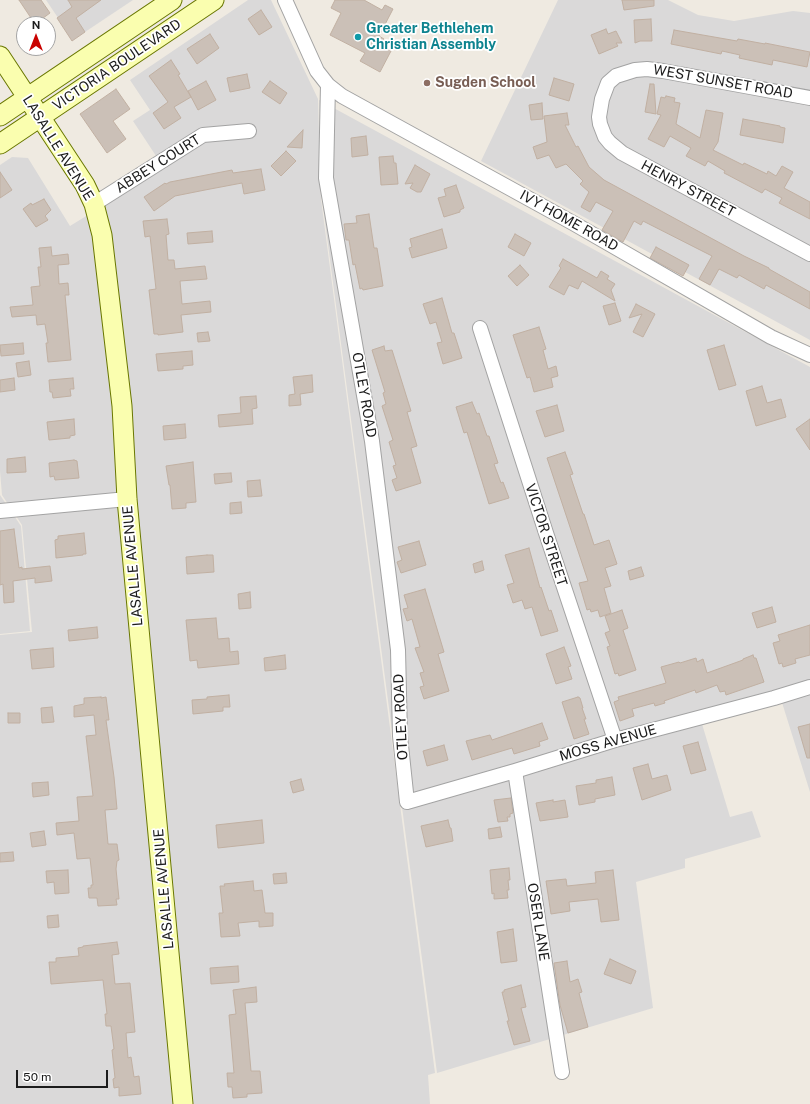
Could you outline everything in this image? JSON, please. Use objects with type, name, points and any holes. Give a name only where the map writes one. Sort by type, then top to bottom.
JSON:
[{"type":"main road","name":"VICTORIA BOULEVARD","points":[[0,116],[172,0]]},
{"type":"main road","name":"VICTORIA BOULEVARD","points":[[0,144],[214,0]]},
{"type":"main road","name":"LASALLE AVENUE","points":[[0,56],[84,185],[94,204],[102,235],[122,406],[127,499],[183,1104]]},
{"type":"street","points":[[285,0],[317,71],[328,85]]},
{"type":"street","name":"WEST SUNSET ROAD","points":[[602,99],[608,83],[616,76],[635,70],[647,69],[663,70],[810,98]]},
{"type":"street","name":"IVY HOME ROAD","points":[[328,85],[342,96],[573,223],[771,337],[810,355]]},
{"type":"street","name":"OTLEY ROAD","points":[[328,85],[326,178],[372,441],[398,650],[400,736],[407,802]]},
{"type":"street","name":"HENRY STREET","points":[[602,99],[599,117],[602,131],[610,143],[622,153],[810,254]]},
{"type":"street","name":"ABBEY COURT","points":[[94,204],[204,135],[249,132]]},
{"type":"street","name":"VICTOR STREET","points":[[480,328],[615,740]]},
{"type":"street","points":[[0,511],[127,499]]},
{"type":"street","name":"MOSS AVENUE","points":[[407,802],[615,740],[810,687]]},
{"type":"street","name":"OSER LANE","points":[[514,771],[562,1072]]},
{"type":"shaded area","points":[[46,0],[133,0],[73,40]]},
{"type":"shaded area","points":[[248,0],[271,0],[318,99],[321,199],[435,1073],[428,1075],[430,1104],[0,1104],[0,635],[32,632],[22,525],[2,495],[0,471],[0,165],[12,157],[28,158],[70,226],[164,168],[133,121],[150,110],[130,80]]},
{"type":"shaded area","points":[[558,0],[668,0],[698,15],[734,21],[793,11],[810,13],[810,340],[481,161]]},
{"type":"shaded area","points":[[319,100],[810,367],[810,792],[779,693],[699,714],[730,817],[752,811],[761,837],[685,859],[685,868],[636,882],[653,1008],[437,1073],[322,199]]},
{"type":"shaded area","points":[[0,495],[21,526],[30,631],[0,634]]},
{"type":"building","points":[[19,0],[41,0],[50,13],[46,16],[30,16]]},
{"type":"building","points":[[68,0],[101,0],[76,18],[85,32],[72,41],[57,18],[72,7]]},
{"type":"building","name":"Greater Bethlehem Christian Assembly","points":[[335,0],[364,0],[382,10],[385,5],[393,9],[379,36],[384,39],[380,45],[391,51],[380,72],[360,61],[365,53],[330,35],[341,13],[331,8]]},
{"type":"building","points":[[622,0],[654,0],[654,6],[624,10]]},
{"type":"building","points":[[261,10],[272,27],[259,35],[248,19]]},
{"type":"building","points":[[651,19],[652,41],[640,41],[635,43],[634,20]]},
{"type":"building","points":[[606,29],[608,34],[616,31],[622,43],[616,43],[618,46],[599,54],[591,35]]},
{"type":"building","points":[[674,30],[737,41],[738,39],[765,43],[810,52],[807,67],[773,60],[772,65],[739,58],[740,55],[722,51],[721,54],[671,44]]},
{"type":"building","points":[[210,34],[219,48],[197,64],[187,49]]},
{"type":"building","points":[[171,60],[180,74],[178,75],[191,97],[174,107],[181,118],[164,129],[153,113],[168,102],[149,76]]},
{"type":"building","points":[[247,74],[250,88],[230,92],[227,78]]},
{"type":"building","points":[[554,78],[574,84],[569,101],[549,95]]},
{"type":"building","points":[[206,81],[216,100],[198,110],[188,91]]},
{"type":"building","points":[[270,81],[287,93],[280,104],[262,92]]},
{"type":"building","points":[[650,84],[654,84],[656,114],[645,112]]},
{"type":"building","points":[[116,89],[130,109],[113,121],[126,139],[107,153],[80,114]]},
{"type":"building","points":[[666,96],[675,98],[674,102],[680,103],[676,124],[700,138],[706,110],[723,113],[718,142],[713,150],[743,165],[744,163],[767,174],[768,171],[776,176],[782,166],[793,172],[784,188],[810,202],[810,219],[779,203],[782,198],[765,189],[762,193],[724,173],[725,171],[708,161],[705,166],[686,156],[691,148],[670,136],[664,147],[648,139],[661,115],[657,114],[661,97],[665,98]]},
{"type":"building","points":[[542,103],[543,119],[531,120],[529,105]]},
{"type":"building","points":[[567,113],[569,125],[565,125],[576,147],[578,146],[589,167],[604,180],[769,268],[810,292],[810,309],[766,285],[764,289],[739,275],[737,278],[719,269],[710,285],[699,279],[712,256],[643,221],[641,225],[634,221],[623,242],[602,230],[613,211],[596,202],[590,212],[581,207],[589,192],[580,184],[583,181],[566,164],[556,168],[549,155],[537,159],[533,147],[547,142],[544,116]]},
{"type":"building","points":[[743,119],[785,128],[783,143],[740,135]]},
{"type":"building","points":[[303,130],[302,148],[287,147]]},
{"type":"building","points":[[366,136],[368,155],[352,157],[351,138]]},
{"type":"building","points":[[286,151],[296,161],[281,176],[271,166]]},
{"type":"building","points":[[393,156],[394,163],[396,163],[398,184],[381,185],[379,157]]},
{"type":"building","points":[[415,165],[430,174],[421,192],[417,192],[410,188],[413,183],[405,184]]},
{"type":"building","points":[[261,169],[265,190],[244,194],[242,183],[205,190],[175,196],[154,211],[144,197],[165,183],[232,170],[233,173]]},
{"type":"building","points":[[0,172],[12,190],[0,198]]},
{"type":"building","points":[[456,185],[464,208],[460,210],[460,212],[444,217],[438,198],[446,196],[444,189]]},
{"type":"building","points":[[44,199],[51,210],[45,216],[48,220],[36,227],[23,209],[31,203],[32,205]]},
{"type":"building","points":[[369,214],[374,248],[377,248],[383,286],[363,290],[362,288],[360,289],[355,264],[353,265],[349,240],[346,240],[344,224],[357,223],[356,216]]},
{"type":"building","points":[[167,219],[169,234],[166,235],[168,260],[174,260],[175,269],[205,266],[207,279],[180,281],[182,304],[210,301],[211,312],[181,315],[183,332],[158,335],[154,334],[149,290],[156,289],[150,236],[145,237],[143,221]]},
{"type":"building","points":[[442,229],[447,248],[412,258],[409,248],[412,247],[410,239]]},
{"type":"building","points":[[212,231],[213,242],[188,244],[187,233]]},
{"type":"building","points":[[515,234],[531,243],[524,256],[508,247]]},
{"type":"building","points":[[51,247],[52,256],[68,254],[69,264],[58,265],[59,284],[68,283],[69,295],[65,295],[71,360],[48,362],[46,343],[48,343],[45,324],[37,325],[36,315],[12,317],[10,307],[33,305],[31,287],[40,286],[38,267],[41,267],[39,248]]},
{"type":"building","points":[[656,247],[689,265],[683,276],[650,258]]},
{"type":"building","points":[[563,259],[597,278],[601,271],[609,276],[607,279],[615,284],[611,290],[615,301],[582,281],[578,289],[569,285],[564,295],[549,287],[561,268],[559,266]]},
{"type":"building","points":[[520,265],[529,275],[517,286],[508,276]]},
{"type":"building","points":[[442,298],[452,333],[454,333],[462,358],[443,364],[437,343],[442,342],[436,322],[430,324],[423,304]]},
{"type":"building","points":[[615,303],[621,321],[609,325],[603,306]]},
{"type":"building","points":[[636,304],[655,314],[643,337],[633,332],[642,314],[629,318]]},
{"type":"building","points":[[539,327],[546,349],[543,350],[548,369],[556,366],[558,376],[551,378],[553,387],[534,392],[530,377],[527,378],[513,335]]},
{"type":"building","points":[[208,332],[210,341],[198,342],[197,333]]},
{"type":"building","points":[[23,343],[24,354],[1,356],[0,345]]},
{"type":"building","points":[[724,345],[736,385],[719,390],[707,350]]},
{"type":"building","points":[[384,346],[385,351],[392,350],[411,411],[407,412],[417,446],[411,448],[421,483],[396,491],[392,480],[397,478],[393,466],[396,465],[389,442],[393,440],[382,406],[386,404],[383,393],[385,392],[372,350]]},
{"type":"building","points":[[192,351],[193,365],[183,366],[183,369],[158,371],[156,354]]},
{"type":"building","points":[[29,361],[31,375],[18,377],[16,363]]},
{"type":"building","points":[[312,375],[313,392],[300,394],[301,405],[289,406],[289,395],[295,394],[293,377]]},
{"type":"building","points":[[14,378],[15,390],[0,392],[0,380]]},
{"type":"building","points":[[73,378],[74,389],[70,389],[71,396],[53,398],[52,392],[50,392],[49,380]]},
{"type":"building","points":[[762,386],[767,403],[781,399],[786,417],[756,426],[746,391]]},
{"type":"building","points":[[256,396],[257,408],[252,409],[253,424],[219,427],[218,415],[241,413],[240,397]]},
{"type":"building","points":[[472,402],[477,414],[479,413],[487,436],[489,436],[498,463],[494,464],[501,483],[503,482],[509,498],[489,504],[467,432],[464,433],[456,407]]},
{"type":"building","points":[[557,405],[564,431],[545,437],[536,411]]},
{"type":"building","points":[[74,419],[75,435],[70,436],[70,438],[49,440],[47,422]]},
{"type":"building","points":[[810,419],[810,450],[796,429]]},
{"type":"building","points":[[185,424],[186,438],[164,440],[163,426]]},
{"type":"building","points":[[565,452],[573,474],[570,475],[594,545],[609,540],[617,564],[605,568],[611,586],[604,588],[611,613],[600,617],[598,610],[591,612],[590,609],[587,610],[579,583],[588,581],[547,458]]},
{"type":"building","points":[[25,457],[26,472],[7,473],[7,459]]},
{"type":"building","points":[[74,460],[77,461],[79,478],[55,480],[54,476],[50,477],[49,463]]},
{"type":"building","points":[[193,462],[196,502],[186,503],[186,508],[172,509],[170,485],[166,466]]},
{"type":"building","points":[[231,473],[232,482],[215,484],[214,474]]},
{"type":"building","points":[[260,480],[262,496],[248,497],[247,481]]},
{"type":"building","points":[[241,502],[242,513],[230,514],[230,503]]},
{"type":"building","points":[[14,529],[19,568],[50,566],[52,581],[35,583],[35,578],[13,581],[14,602],[4,603],[3,584],[0,585],[0,531]]},
{"type":"building","points":[[84,533],[86,554],[56,558],[55,540],[58,539],[58,536]]},
{"type":"building","points":[[419,541],[426,565],[401,573],[397,562],[402,560],[398,547]]},
{"type":"building","points":[[529,548],[540,588],[541,587],[549,611],[551,610],[558,631],[541,636],[532,607],[525,609],[522,600],[513,603],[507,585],[514,583],[505,555]]},
{"type":"building","points":[[213,555],[214,572],[187,574],[186,557]]},
{"type":"building","points":[[482,561],[484,570],[475,573],[473,564]]},
{"type":"building","points":[[641,567],[644,576],[630,580],[628,571]]},
{"type":"building","points":[[425,589],[444,652],[438,654],[449,691],[424,699],[420,687],[424,686],[420,673],[424,672],[415,648],[420,647],[412,619],[407,621],[403,609],[408,608],[404,595]]},
{"type":"building","points":[[250,592],[251,608],[239,609],[238,594]]},
{"type":"building","points":[[772,607],[776,622],[757,628],[752,613]]},
{"type":"building","points":[[622,610],[628,628],[623,630],[636,670],[619,676],[618,673],[615,674],[607,647],[610,646],[605,633],[610,631],[605,616]]},
{"type":"building","points":[[216,618],[218,639],[229,638],[230,652],[238,651],[239,664],[198,668],[197,660],[190,661],[186,620]]},
{"type":"building","points":[[810,625],[810,655],[795,659],[796,663],[783,667],[782,663],[779,664],[773,643],[780,641],[778,635]]},
{"type":"building","points":[[97,627],[98,638],[69,641],[68,630]]},
{"type":"building","points":[[564,647],[571,666],[568,667],[572,679],[556,684],[546,654]]},
{"type":"building","points":[[53,648],[54,667],[32,669],[30,650]]},
{"type":"building","points":[[285,655],[286,669],[265,671],[264,658]]},
{"type":"building","points":[[753,655],[754,658],[756,658],[764,682],[726,695],[725,691],[720,692],[717,685],[696,693],[695,690],[664,701],[665,703],[655,706],[654,703],[632,709],[634,716],[620,721],[614,702],[619,700],[618,697],[666,683],[661,667],[696,658],[697,662],[703,659],[707,673]]},
{"type":"building","points":[[229,695],[230,707],[223,707],[223,711],[193,714],[192,700]]},
{"type":"building","points":[[106,697],[109,720],[106,720],[117,809],[105,810],[108,844],[117,844],[119,860],[117,861],[116,869],[119,899],[116,899],[117,905],[98,906],[97,898],[89,898],[88,888],[91,888],[91,885],[93,885],[90,858],[77,859],[74,833],[57,835],[56,823],[79,821],[77,797],[93,796],[86,736],[96,735],[94,715],[74,717],[74,706],[84,704],[84,698]]},
{"type":"building","points":[[578,697],[580,698],[583,708],[586,719],[584,719],[589,734],[574,739],[562,702]]},
{"type":"building","points":[[52,707],[54,722],[42,723],[41,708]]},
{"type":"building","points":[[8,713],[20,713],[20,723],[8,723]]},
{"type":"building","points":[[542,723],[548,739],[539,742],[540,746],[514,754],[512,748],[472,760],[466,741],[490,735],[492,740]]},
{"type":"building","points":[[810,724],[810,758],[807,758],[798,727]]},
{"type":"building","points":[[698,742],[706,770],[691,774],[683,746]]},
{"type":"building","points":[[444,745],[448,760],[427,766],[423,751]]},
{"type":"building","points":[[648,764],[652,779],[667,775],[671,790],[642,800],[633,768]]},
{"type":"building","points":[[612,777],[615,795],[595,799],[595,802],[579,805],[576,786],[596,783],[596,780]]},
{"type":"building","points":[[301,779],[304,790],[293,793],[290,782]]},
{"type":"building","points":[[48,782],[49,795],[33,797],[32,783]]},
{"type":"building","points":[[511,798],[513,813],[510,814],[510,817],[507,817],[508,821],[498,822],[494,800]]},
{"type":"building","points":[[553,800],[553,802],[565,800],[568,817],[540,821],[536,803]]},
{"type":"building","points":[[262,820],[264,843],[218,848],[216,825]]},
{"type":"building","points":[[448,820],[453,841],[426,847],[421,826]]},
{"type":"building","points":[[500,827],[502,837],[489,839],[488,829]]},
{"type":"building","points":[[44,831],[46,845],[32,847],[30,833]]},
{"type":"building","points":[[13,852],[14,861],[0,862],[0,853]]},
{"type":"building","points":[[509,868],[510,880],[508,880],[508,898],[494,899],[494,893],[492,894],[490,870]]},
{"type":"building","points":[[68,870],[69,893],[55,894],[54,882],[47,883],[46,871]]},
{"type":"building","points":[[613,870],[619,920],[601,922],[598,899],[569,902],[570,911],[551,914],[546,881],[566,879],[567,886],[596,883],[595,872]]},
{"type":"building","points":[[286,873],[287,883],[274,884],[273,874]]},
{"type":"building","points":[[253,881],[254,891],[262,890],[265,913],[273,913],[273,926],[259,927],[259,921],[238,923],[240,936],[221,937],[219,913],[223,913],[220,886],[225,886],[224,884]]},
{"type":"building","points":[[58,915],[59,927],[48,928],[47,916]]},
{"type":"building","points":[[513,929],[517,961],[501,963],[497,932]]},
{"type":"building","points":[[117,942],[119,954],[112,955],[115,984],[130,983],[135,1032],[126,1033],[128,1058],[131,1057],[134,1077],[139,1076],[141,1094],[119,1096],[119,1087],[114,1088],[113,1079],[115,1078],[112,1050],[114,1049],[111,1026],[106,1026],[105,1014],[107,1014],[103,980],[51,984],[49,962],[56,962],[56,958],[79,956],[78,948],[83,946]]},
{"type":"building","points":[[610,959],[636,971],[631,984],[604,974]]},
{"type":"building","points":[[567,961],[570,982],[578,979],[582,992],[579,993],[588,1027],[568,1033],[560,1005],[554,963]]},
{"type":"building","points":[[238,966],[239,982],[211,984],[210,968]]},
{"type":"building","points":[[521,985],[526,1007],[521,1008],[530,1041],[514,1045],[507,1021],[509,1021],[502,992]]},
{"type":"building","points":[[256,987],[257,1002],[245,1003],[251,1071],[260,1071],[262,1093],[247,1094],[247,1097],[233,1098],[232,1087],[228,1087],[227,1073],[234,1073],[229,1015],[236,1014],[233,990]]},
{"type":"place","name":"Greater Bethlehem Christian Assembly","points":[[358,37]]},
{"type":"place","name":"Sugden School","points":[[427,83]]}]
